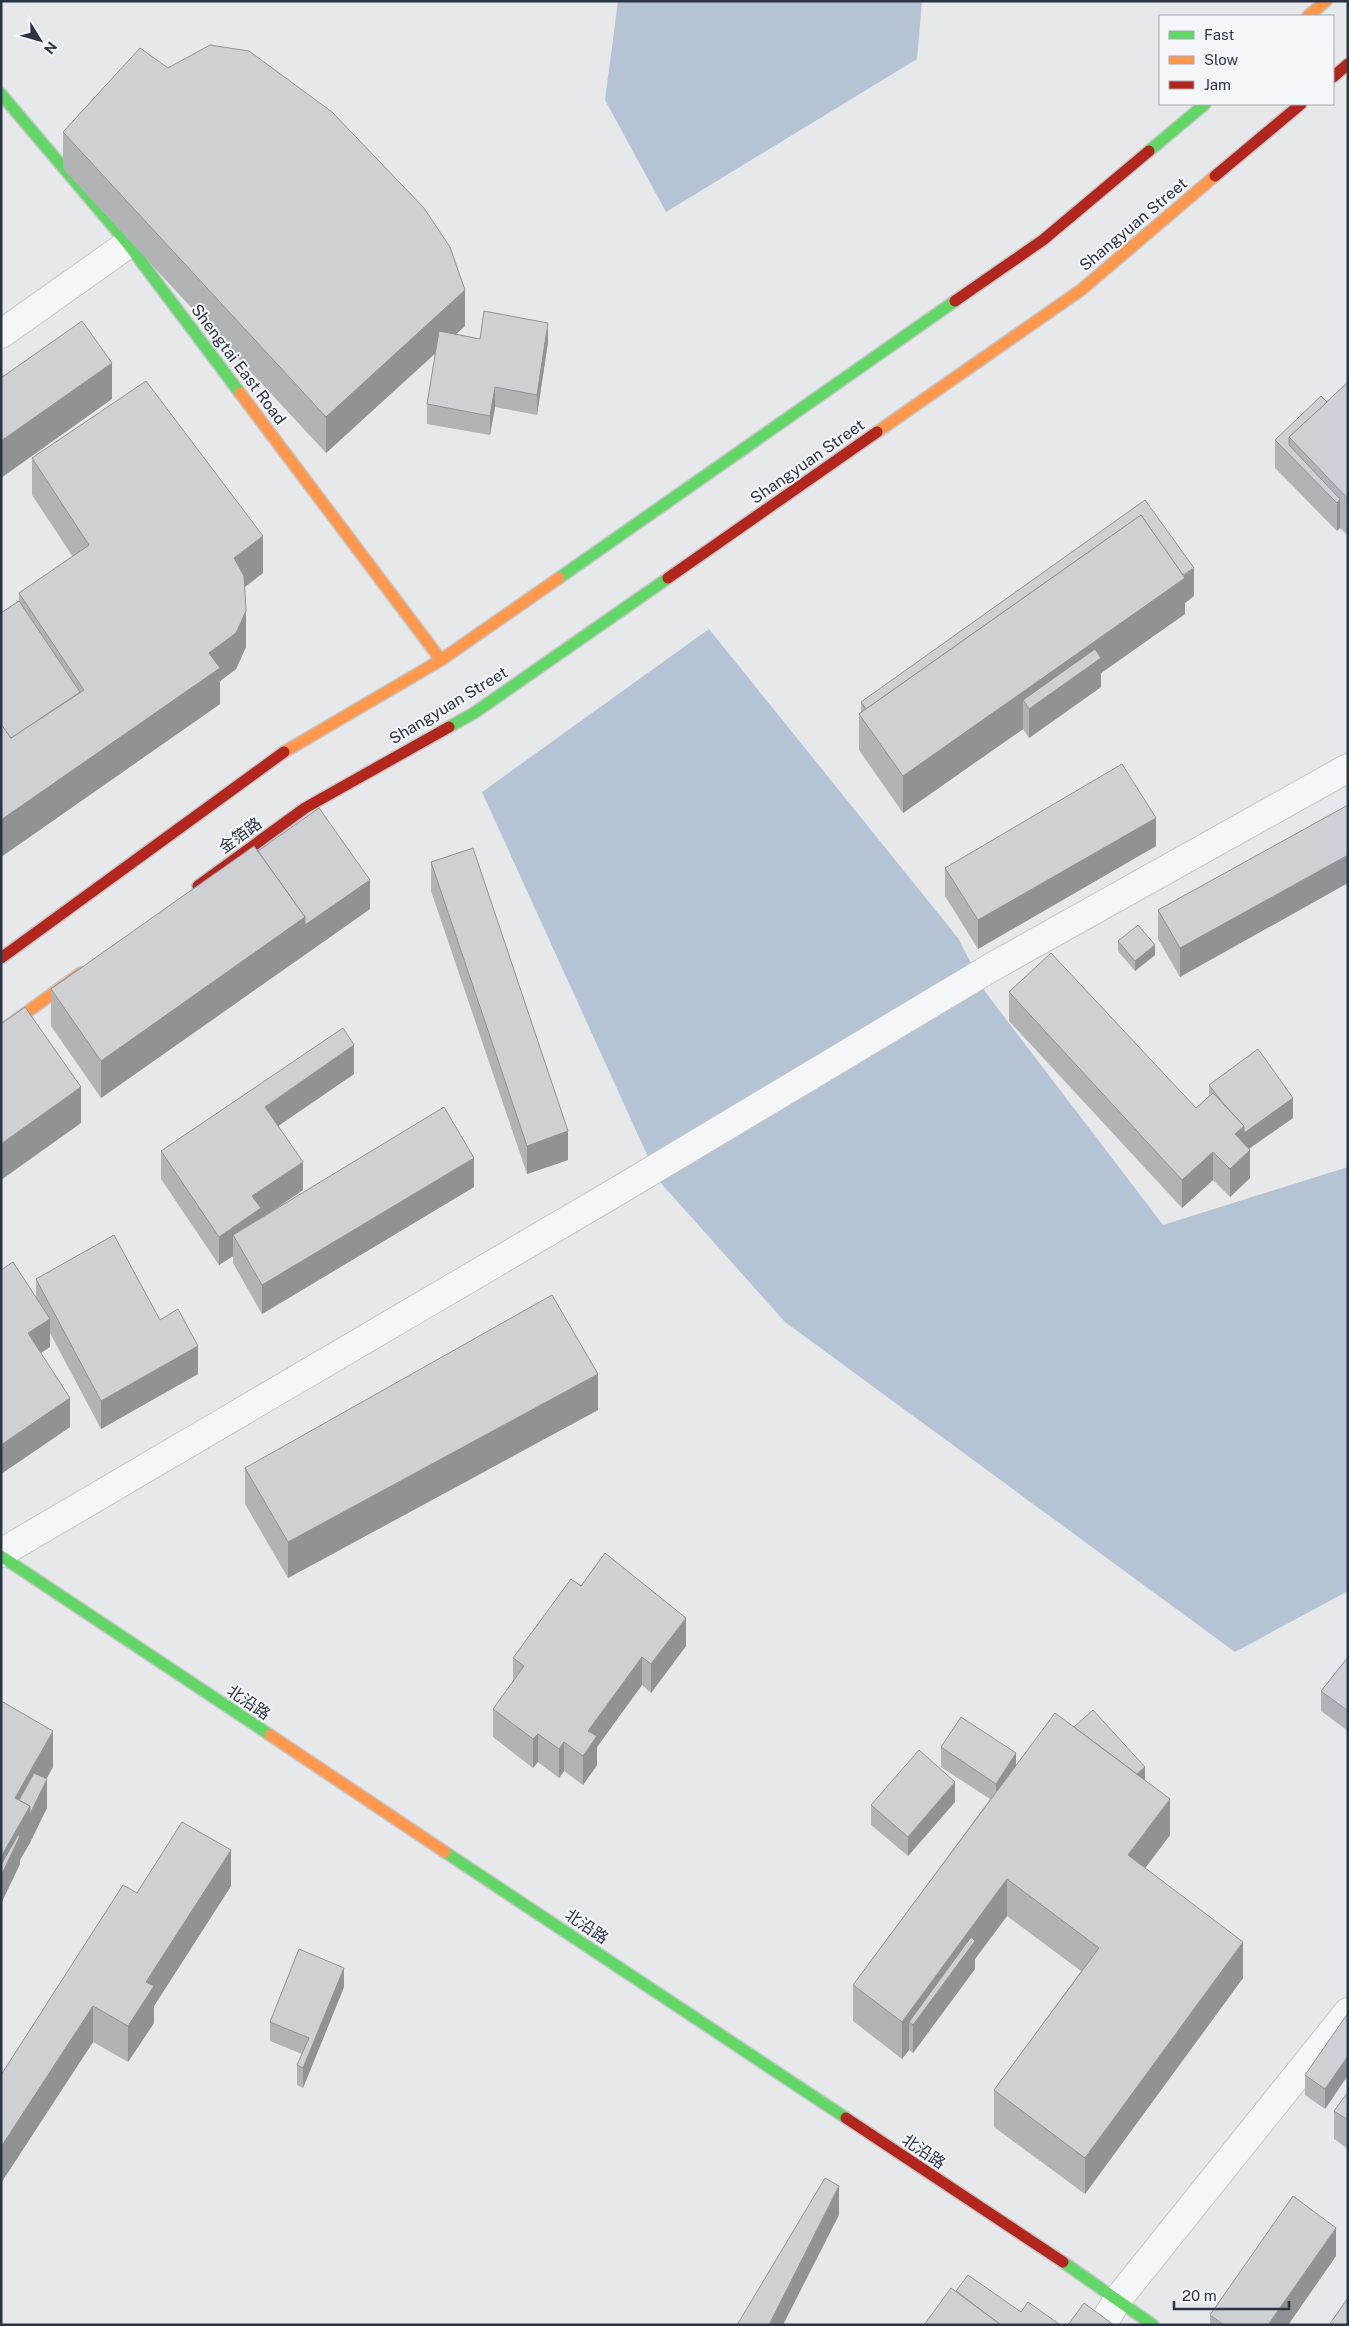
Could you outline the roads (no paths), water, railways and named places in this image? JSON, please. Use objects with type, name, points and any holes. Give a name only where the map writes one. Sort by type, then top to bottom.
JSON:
[{"type":"main road","points":[[1309,15],[1326,1]]},
{"type":"main road","points":[[1334,76],[1348,64]]},
{"type":"main road","name":"Shengtai East Road","points":[[1,94],[128,244],[441,660]]},
{"type":"main road","points":[[1,958],[270,760],[441,660],[1043,240],[1204,105]]},
{"type":"main road","name":"Shangyuan Street","points":[[305,808],[474,712],[1081,290],[1300,105]]},
{"type":"main road","name":"金箔路","points":[[185,896],[305,808]]},
{"type":"main road","points":[[1,1031],[89,966]]},
{"type":"main road","name":"北沿路","points":[[1,1555],[1118,2299],[1153,2325]]},
{"type":"street","points":[[1,334],[128,244]]},
{"type":"street","points":[[1,1555],[621,1189],[992,967],[1348,768]]},
{"type":"street","points":[[1102,2325],[1118,2299],[1348,2012]]},
{"type":"water","points":[[618,1],[922,1],[917,59],[666,212],[605,100]]},
{"type":"water","points":[[709,629],[958,938],[986,993],[1163,1225],[1348,1167],[1348,1591],[1235,1652],[785,1322],[659,1181],[482,792]]}]
